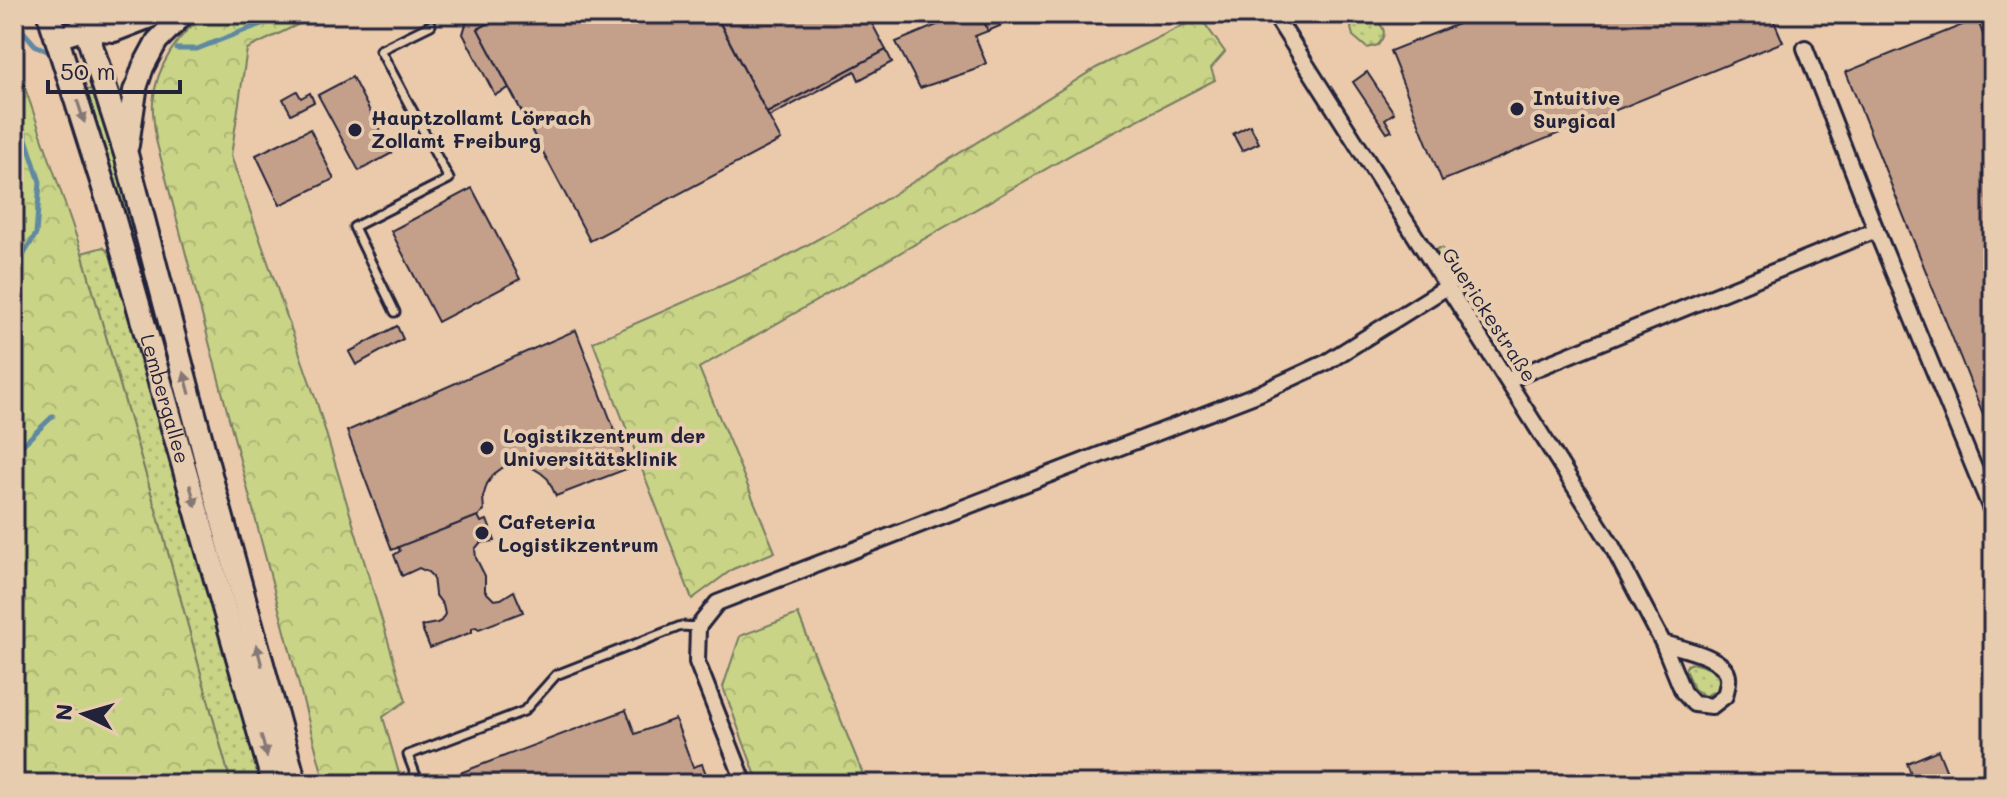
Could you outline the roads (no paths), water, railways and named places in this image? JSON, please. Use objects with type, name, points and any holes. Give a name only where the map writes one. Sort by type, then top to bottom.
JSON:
[{"type":"main road","name":"Lembergallee","points":[[49,14],[112,213],[274,784]]},
{"type":"main road","name":"Lembergallee","points":[[84,22],[126,154],[295,784]]},
{"type":"main road","points":[[126,154],[135,91]]},
{"type":"street","points":[[57,38],[84,22],[107,14]]},
{"type":"street","points":[[84,22],[114,31],[158,14]]},
{"type":"street","points":[[135,91],[157,41],[184,14]]},
{"type":"street","name":"Guerickestraße","points":[[1274,14],[1611,544],[1663,643],[1683,692],[1694,704],[1712,706],[1725,696],[1728,678],[1724,666],[1663,643]]},
{"type":"street","points":[[1805,48],[1993,514]]},
{"type":"street","points":[[1508,380],[1876,230]]},
{"type":"street","points":[[745,784],[697,662],[698,627],[717,603],[1260,393],[1327,362],[1447,287]]},
{"type":"lane","points":[[395,312],[354,227],[449,179],[380,50],[431,25]]},
{"type":"lane","points":[[419,784],[408,755],[524,711],[556,675],[681,626],[698,627]]},
{"type":"waterway","points":[[177,49],[197,49],[287,14]]},
{"type":"waterway","points":[[14,21],[35,45],[47,51]]},
{"type":"waterway","points":[[14,102],[40,182],[36,234],[21,259],[14,263]]},
{"type":"waterway","points":[[14,453],[53,416]]},
{"type":"place","name":"Intuitive Surgical","points":[[1517,109]]},
{"type":"place","name":"Hauptzollamt Lörrach Zollamt Freiburg","points":[[355,130]]},
{"type":"place","name":"Logistikzentrum der Universitätsklinik","points":[[487,448]]},
{"type":"place","name":"Cafeteria Logistikzentrum","points":[[482,533]]}]
